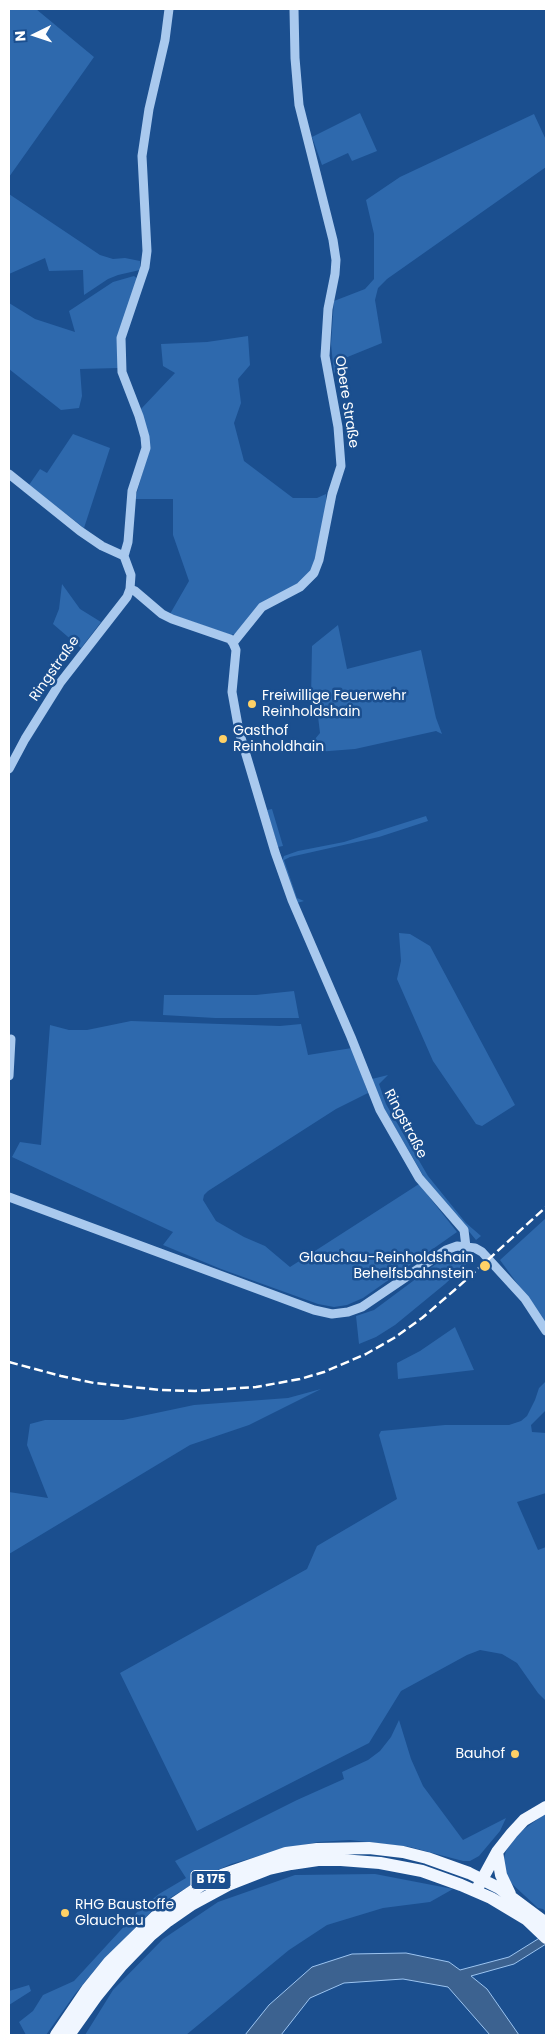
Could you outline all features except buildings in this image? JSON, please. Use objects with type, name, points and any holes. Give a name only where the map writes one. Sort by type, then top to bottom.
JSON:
[{"type":"main road","points":[[476,1891],[496,1852],[524,1820],[546,1807]]},
{"type":"main road","name":"B 175","points":[[56,2035],[88,1988],[115,1956],[157,1915],[200,1886],[222,1875],[286,1853],[318,1849],[369,1848],[403,1852],[449,1865],[481,1879],[511,1896],[542,1924],[546,1938]]},
{"type":"main road","points":[[496,1852],[501,1875],[511,1896]]},
{"type":"main road","name":"B 175","points":[[69,2035],[122,1965],[150,1936],[168,1921],[207,1895],[228,1884],[269,1869],[318,1860],[364,1861],[422,1871],[476,1891],[542,1924]]},
{"type":"street","points":[[170,9],[165,40],[149,108],[142,156],[147,252],[145,267],[121,338],[122,372],[139,416],[146,448],[132,491],[128,542],[124,556],[131,575],[130,589],[135,591],[162,614],[230,639],[233,643]]},
{"type":"street","name":"Obere Straße","points":[[233,643],[262,607],[300,587],[314,573],[319,560],[332,494],[341,466],[338,427],[325,356],[328,309],[336,260],[333,240],[299,105],[295,58],[294,9]]},
{"type":"street","points":[[9,474],[80,531],[102,546],[124,556]]},
{"type":"street","name":"Ringstraße","points":[[9,769],[24,739],[60,683],[127,597],[130,589]]},
{"type":"street","name":"Ringstraße","points":[[233,643],[236,650],[232,692],[239,731],[274,852],[292,900],[380,1110],[419,1178],[464,1230],[466,1247]]},
{"type":"street","points":[[9,1076],[11,1039]]},
{"type":"street","points":[[9,1197],[314,1310],[332,1314],[348,1312],[362,1307],[446,1250],[457,1246],[475,1248],[482,1252],[525,1299],[546,1331]]},
{"type":"shaded area","points":[[9,9],[36,9],[94,57],[9,177]]},
{"type":"shaded area","points":[[360,113],[377,151],[352,161],[348,153],[322,165],[312,137]]},
{"type":"shaded area","points":[[534,114],[546,140],[546,167],[387,279],[378,288],[375,300],[382,343],[345,358],[338,363],[334,374],[331,344],[334,301],[365,289],[374,279],[374,234],[366,200],[400,177]]},
{"type":"shaded area","points":[[9,194],[100,255],[113,259],[125,258],[140,261],[140,270],[108,279],[84,295],[83,270],[49,271],[45,258],[9,274]]},
{"type":"shaded area","points":[[134,276],[138,279],[118,368],[80,369],[82,396],[79,408],[61,410],[9,369],[9,303],[35,319],[75,332],[69,311],[113,282]]},
{"type":"shaded area","points":[[248,336],[250,365],[238,379],[241,403],[234,423],[244,461],[293,498],[317,498],[326,494],[326,505],[313,569],[302,582],[259,606],[235,634],[231,635],[170,614],[189,581],[173,535],[173,499],[135,499],[150,447],[141,409],[175,373],[163,366],[161,344],[207,342]]},
{"type":"shaded area","points":[[73,434],[110,448],[84,528],[29,485],[40,469],[47,473]]},
{"type":"shaded area","points":[[62,584],[80,609],[101,622],[81,648],[53,624],[59,609]]},
{"type":"shaded area","points":[[338,625],[347,669],[421,650],[436,718],[442,734],[436,731],[355,749],[316,752],[315,739],[320,733],[317,708],[311,698],[312,646]]},
{"type":"shaded area","points":[[272,809],[283,846],[278,847],[267,810]]},
{"type":"shaded area","points":[[426,816],[428,821],[379,837],[290,857],[284,860],[297,898],[304,901],[297,903],[282,861],[284,856],[298,851],[344,842]]},
{"type":"shaded area","points":[[399,933],[410,934],[430,946],[515,1105],[482,1126],[476,1124],[433,1061],[397,979],[401,961]]},
{"type":"shaded area","points":[[294,991],[299,1018],[215,1018],[163,1015],[164,995],[256,995]]},
{"type":"shaded area","points":[[131,1021],[280,1026],[301,1024],[308,1055],[352,1048],[368,1093],[336,1109],[208,1191],[204,1195],[203,1200],[216,1221],[244,1237],[265,1246],[290,1267],[419,1184],[457,1232],[363,1298],[347,1305],[334,1307],[318,1304],[221,1269],[163,1245],[173,1232],[12,1157],[20,1142],[41,1145],[50,1025],[69,1030],[87,1030]]},
{"type":"shaded area","points":[[388,1075],[379,1084],[386,1104],[428,1176],[466,1223],[481,1236],[476,1240],[424,1177],[382,1105],[372,1079]]},
{"type":"shaded area","points":[[546,1218],[546,1323],[500,1260]]},
{"type":"shaded area","points":[[458,1253],[474,1257],[445,1284],[395,1325],[376,1337],[359,1344],[356,1316],[374,1310],[448,1255]]},
{"type":"shaded area","points":[[455,1327],[474,1370],[398,1379],[397,1363],[420,1351]]},
{"type":"shaded area","points":[[546,1381],[546,1410],[531,1425],[532,1432],[546,1433],[546,1493],[517,1502],[538,1550],[546,1547],[546,1701],[538,1693],[517,1663],[502,1654],[480,1650],[467,1655],[401,1691],[369,1743],[197,1831],[120,1673],[307,1569],[317,1546],[397,1499],[379,1435],[381,1431],[445,1425],[509,1425],[521,1421],[527,1416],[539,1388]]},
{"type":"shaded area","points":[[321,1389],[249,1425],[190,1445],[9,1554],[9,1492],[48,1498],[27,1445],[30,1424],[45,1420],[123,1420],[194,1405],[288,1398]]},
{"type":"shaded area","points":[[399,1720],[411,1759],[423,1786],[463,1840],[506,1818],[500,1831],[479,1856],[470,1861],[463,1861],[410,1847],[350,1840],[318,1842],[287,1848],[231,1864],[207,1875],[157,1906],[102,1961],[75,1994],[46,2035],[26,2035],[19,2022],[33,2011],[43,1995],[74,1981],[140,1909],[159,1894],[186,1878],[175,1861],[297,1800],[344,1779],[342,1772],[368,1760],[380,1751],[391,1737]]},
{"type":"shaded area","points":[[546,1813],[546,1912],[538,1908],[510,1882],[505,1875],[503,1861],[506,1851],[513,1841],[523,1830]]},
{"type":"shaded area","points":[[375,1874],[453,1889],[430,1902],[383,1908],[327,1925],[289,1950],[186,2035],[85,2035],[113,1990],[163,1939],[218,1902],[295,1875]]},
{"type":"shaded area","points":[[546,1934],[546,1944],[514,1964],[471,1976],[487,1989],[519,2035],[490,2035],[448,1987],[403,1979],[344,1983],[310,1998],[281,2035],[245,2035],[269,2005],[312,1967],[352,1954],[406,1953],[449,1962],[460,1970],[509,1957]]},
{"type":"shaded area","points":[[29,1985],[31,1991],[9,2005],[9,1991]]},
{"type":"railway","points":[[9,1362],[94,1383],[161,1390],[195,1391],[256,1387],[300,1379],[324,1372],[366,1354],[394,1338],[422,1318],[458,1287],[546,1207]]},
{"type":"place","name":"Freiwillige Feuerwehr Reinholdshain","points":[[252,704]]},
{"type":"place","name":"Gasthof Reinholdhain","points":[[223,739]]},
{"type":"place","name":"Glauchau-Reinholdshain Behelfsbahnstein","points":[[485,1266]]},
{"type":"place","name":"Bauhof","points":[[515,1754]]},
{"type":"place","name":"RHG Baustoffe Glauchau","points":[[65,1913]]}]
